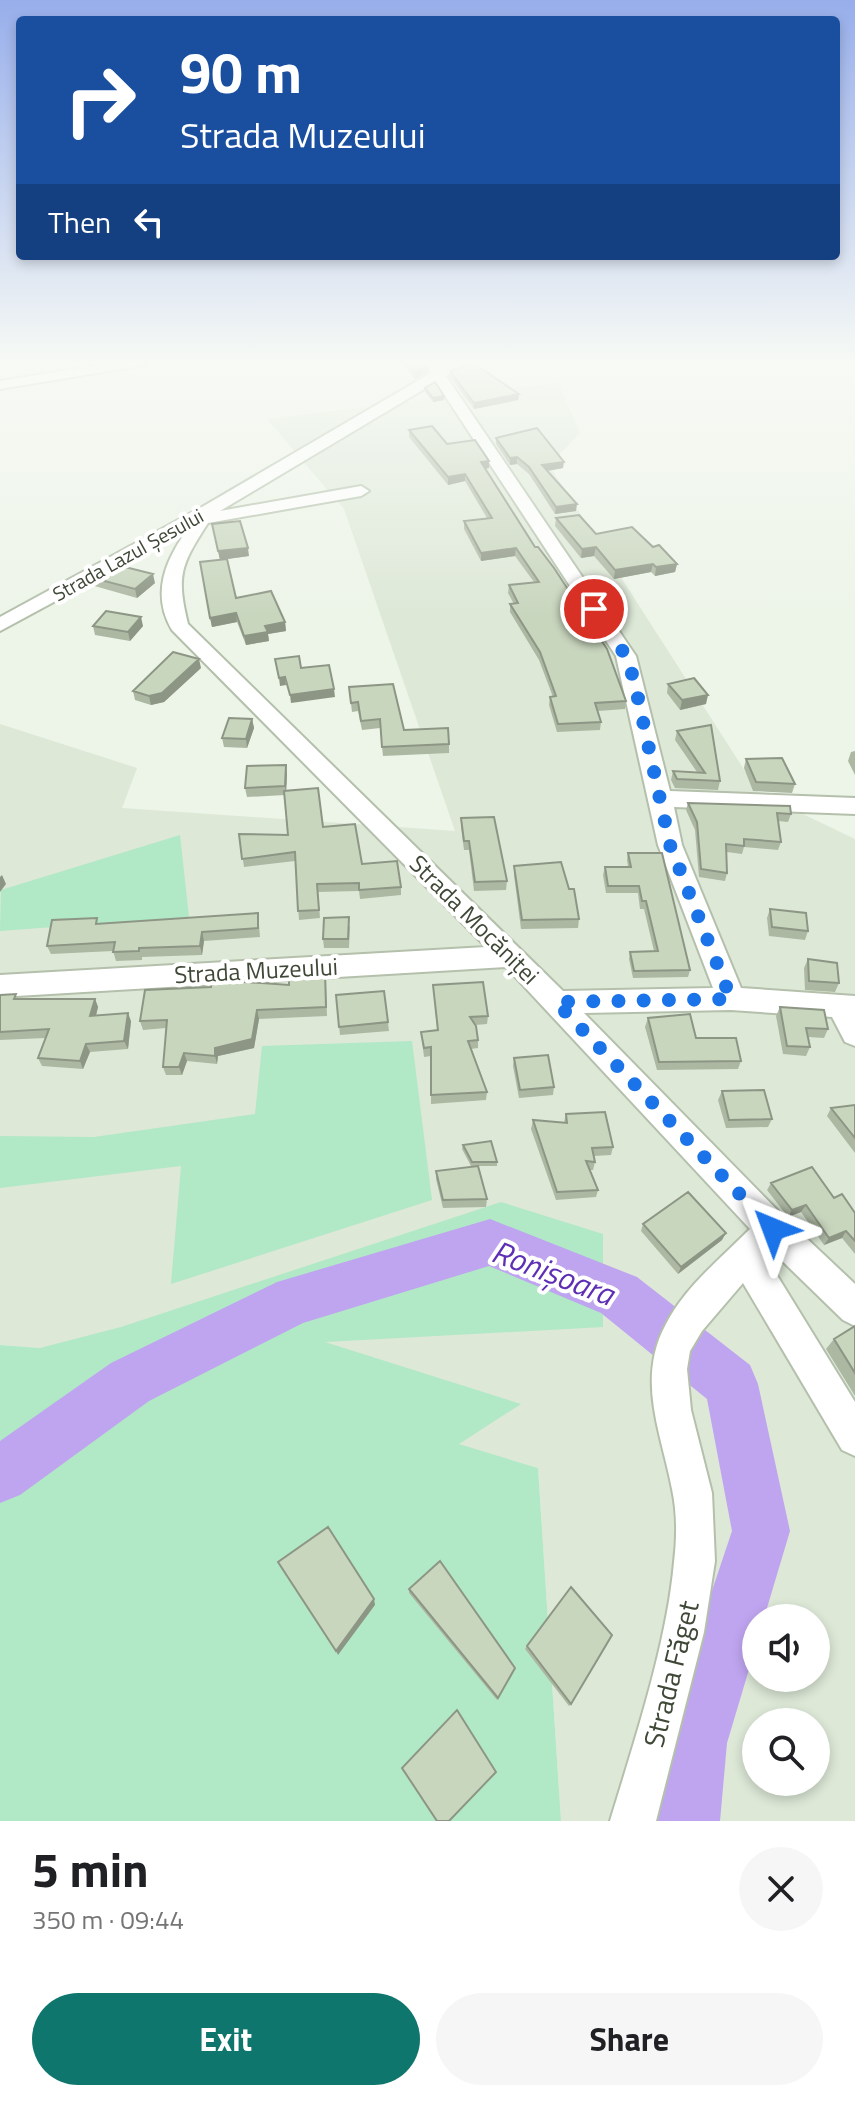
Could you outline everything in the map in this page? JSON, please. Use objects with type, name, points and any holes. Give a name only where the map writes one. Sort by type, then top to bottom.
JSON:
[{"type":"street","name":"Strada Lazul Șesului","points":[[0,625],[206,515],[311,446]]},
{"type":"street","points":[[487,446],[626,656],[670,845],[731,999]]},
{"type":"street","points":[[206,515],[361,491]]},
{"type":"street","name":"Strada Mocăniței","points":[[206,515],[177,557],[170,590],[179,626],[512,956],[773,1229],[855,1308]]},
{"type":"street","points":[[660,799],[730,799],[855,806]]},
{"type":"street","name":"Strada Muzeului","points":[[0,986],[512,956]]},
{"type":"street","points":[[556,1002],[731,999],[848,1006],[855,1034]]},
{"type":"street","name":"Strada Făget","points":[[633,1821],[686,1629],[692,1588],[696,1511],[683,1444],[673,1412],[670,1383],[672,1350],[696,1310],[773,1229]]},
{"type":"street","points":[[746,1257],[855,1437]]},
{"type":"shaded area","points":[[290,446],[567,446],[549,465],[759,793],[855,839],[855,1821],[561,1821],[538,1468],[170,1358],[0,1345],[0,724],[137,768],[122,808],[455,831],[344,509]]},
{"type":"green space","points":[[180,835],[189,917],[0,931],[1,890]]},
{"type":"green space","points":[[412,1041],[432,1200],[171,1284],[181,1166],[0,1188],[0,1136],[94,1137],[255,1114],[262,1046]]},
{"type":"green space","points":[[501,1202],[603,1234],[603,1327],[325,1342],[521,1404],[459,1444],[538,1468],[561,1821],[0,1821],[0,1345],[40,1348],[121,1327]]},
{"type":"building","points":[[422,446],[479,446],[489,461],[481,462],[535,547],[554,568],[607,649],[626,701],[595,703],[601,722],[558,724],[550,697],[556,696],[540,652],[510,604],[518,603],[509,585],[539,582],[516,548],[481,553],[464,521],[492,518],[465,474],[448,477]]},
{"type":"building","points":[[502,446],[551,446],[564,462],[542,465],[577,504],[556,507],[529,467],[517,457],[510,458]]},
{"type":"building","points":[[579,515],[596,534],[632,527],[653,547],[659,545],[677,564],[615,570],[596,547],[582,549],[556,518]]},
{"type":"building","points":[[240,521],[248,548],[218,551],[212,524]]},
{"type":"building","points":[[227,559],[236,598],[271,591],[285,622],[265,626],[268,632],[244,636],[236,613],[210,618],[200,562]]},
{"type":"building","points":[[113,564],[153,574],[135,589],[89,577]]},
{"type":"building","points":[[106,611],[141,617],[128,632],[93,626]]},
{"type":"building","points":[[173,652],[199,659],[162,693],[149,696],[133,691]]},
{"type":"building","points":[[299,656],[301,668],[329,665],[334,689],[290,695],[285,677],[279,678],[275,659]]},
{"type":"building","points":[[694,678],[708,695],[682,700],[668,684]]},
{"type":"building","points":[[393,684],[404,730],[448,728],[449,744],[382,747],[380,719],[361,721],[358,702],[351,703],[349,687]]},
{"type":"building","points":[[229,718],[252,719],[246,739],[222,738]]},
{"type":"building","points":[[711,725],[720,781],[677,779],[673,771],[705,773],[677,731]]},
{"type":"building","points":[[782,758],[795,784],[756,782],[746,759]]},
{"type":"building","points":[[286,765],[285,786],[245,788],[247,766]]},
{"type":"building","points":[[318,788],[323,827],[355,824],[362,864],[397,861],[401,887],[359,890],[359,883],[317,884],[319,910],[298,911],[295,852],[242,859],[239,834],[288,835],[284,791]]},
{"type":"building","points":[[688,803],[790,806],[791,814],[777,813],[781,842],[744,839],[744,846],[726,844],[727,873],[701,869],[697,822]]},
{"type":"building","points":[[494,817],[507,881],[475,882],[469,841],[464,841],[461,818]]},
{"type":"building","points":[[628,853],[662,853],[690,970],[634,971],[630,952],[658,951],[646,901],[642,901],[639,886],[608,886],[605,867],[631,867]]},
{"type":"building","points":[[561,862],[569,889],[574,889],[579,919],[522,920],[514,866]]},
{"type":"building","points":[[770,909],[806,913],[808,931],[772,927]]},
{"type":"building","points":[[258,913],[258,928],[202,932],[200,946],[113,952],[115,942],[47,946],[52,920],[97,918],[96,924]]},
{"type":"building","points":[[349,917],[348,939],[323,939],[324,918]]},
{"type":"building","points":[[808,959],[837,963],[839,983],[809,981]]},
{"type":"building","points":[[325,972],[326,1007],[257,1010],[252,1039],[215,1048],[215,1056],[184,1053],[179,1067],[163,1067],[167,1020],[140,1021],[145,990],[211,987],[211,979],[245,977],[245,982],[289,985],[289,974]]},
{"type":"building","points":[[483,982],[488,1016],[470,1017],[476,1026],[478,1040],[468,1041],[487,1092],[431,1095],[431,1047],[424,1048],[421,1032],[438,1030],[433,985]]},
{"type":"building","points":[[384,991],[388,1022],[339,1027],[336,995]]},
{"type":"building","points":[[16,994],[14,999],[95,999],[90,1016],[128,1013],[124,1041],[86,1044],[80,1061],[38,1058],[49,1029],[0,1032],[0,995]]},
{"type":"building","points":[[780,1007],[824,1010],[828,1029],[806,1028],[810,1047],[787,1046]]},
{"type":"building","points":[[690,1014],[696,1038],[736,1038],[741,1061],[659,1062],[648,1018]]},
{"type":"building","points":[[548,1055],[554,1087],[520,1090],[514,1058]]},
{"type":"building","points":[[764,1090],[772,1119],[729,1120],[722,1091]]},
{"type":"building","points":[[855,1105],[855,1138],[831,1108]]},
{"type":"building","points":[[605,1112],[613,1147],[592,1148],[595,1162],[586,1161],[598,1190],[557,1192],[533,1120],[567,1123],[566,1114]]},
{"type":"building","points":[[491,1141],[497,1162],[472,1162],[463,1145]]},
{"type":"building","points":[[478,1166],[487,1199],[443,1200],[436,1171]]},
{"type":"building","points":[[812,1167],[834,1198],[842,1194],[855,1213],[855,1241],[846,1231],[829,1238],[806,1205],[792,1210],[771,1183]]},
{"type":"building","points":[[688,1192],[726,1233],[681,1267],[643,1224]]},
{"type":"building","points":[[855,1326],[855,1373],[834,1339]]},
{"type":"building","points":[[328,1527],[374,1599],[336,1651],[278,1562]]},
{"type":"building","points":[[440,1561],[515,1668],[498,1698],[409,1589]]},
{"type":"building","points":[[571,1587],[612,1635],[571,1704],[527,1646]]},
{"type":"building","points":[[457,1710],[496,1772],[449,1821],[437,1821],[402,1768]]},
{"type":"waterway","name":"Ronișoara","points":[[0,1475],[130,1382],[295,1300],[490,1242],[619,1295],[731,1384],[761,1531],[694,1743],[686,1821]]},
{"type":"route","points":[[594,609],[626,656],[670,845],[731,999],[556,1002],[773,1229]]}]
